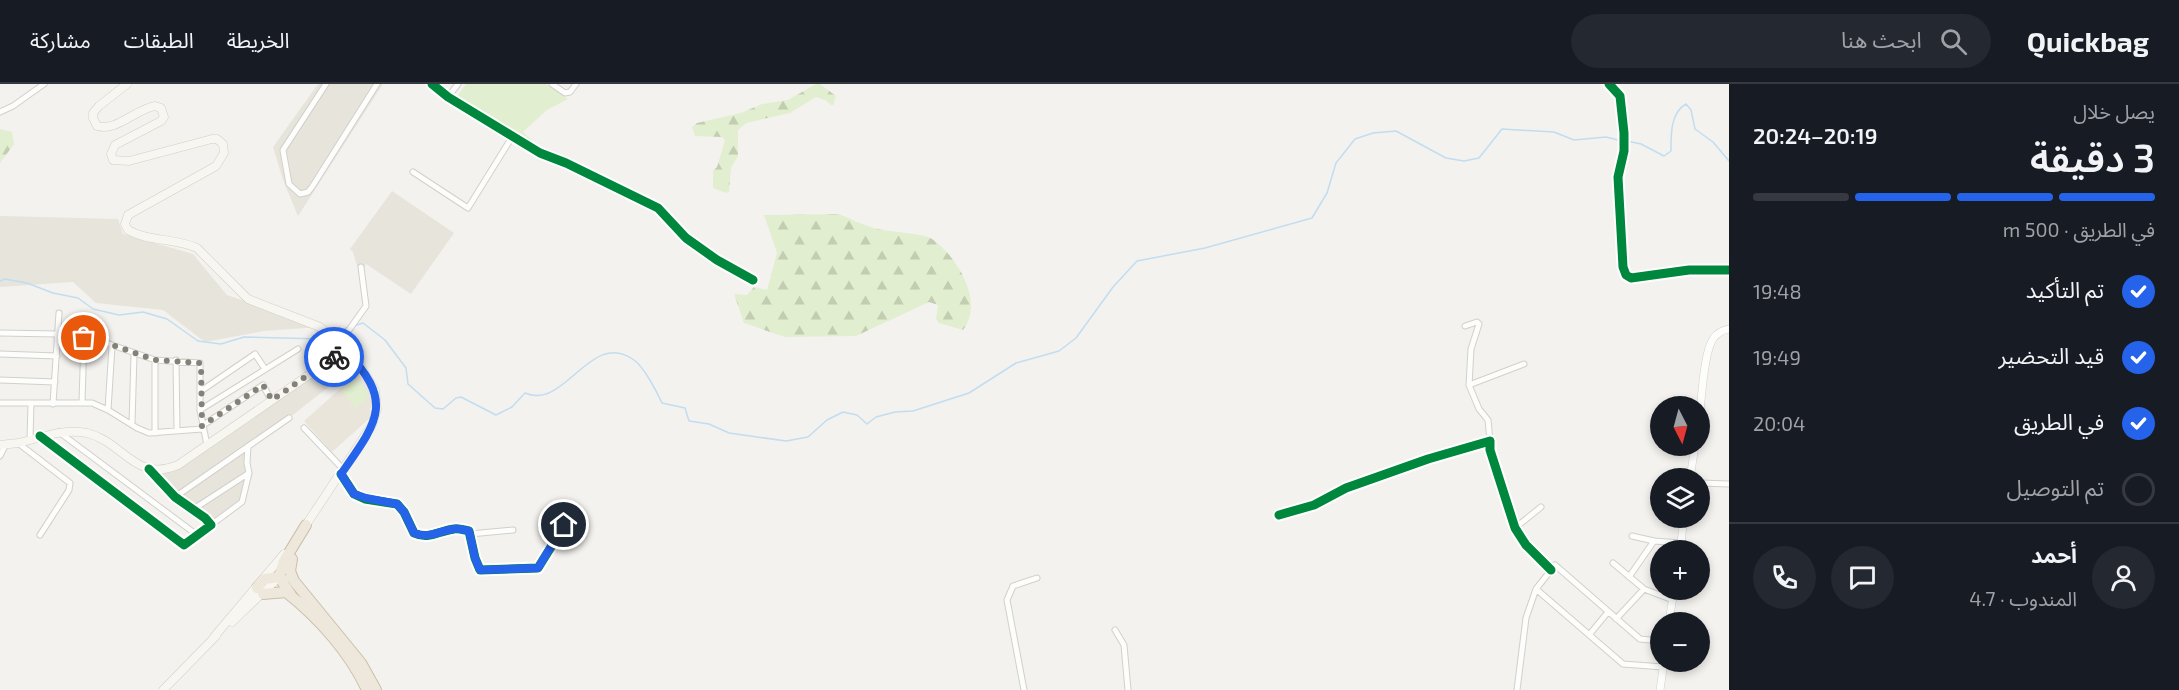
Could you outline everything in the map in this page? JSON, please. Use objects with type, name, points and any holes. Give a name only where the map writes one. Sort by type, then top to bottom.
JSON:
[{"type":"highway","points":[[306,525],[284,561],[279,577],[284,587],[338,644],[367,690]]},
{"type":"highway","points":[[292,559],[290,571],[300,589],[362,663],[376,690]]},
{"type":"highway","points":[[297,601],[286,592],[260,591],[265,579],[279,577],[300,589]]},
{"type":"main road","points":[[127,84],[95,111],[93,118],[97,126],[111,125],[155,106],[161,108],[164,117],[161,121],[116,145],[111,154],[113,160],[129,161],[212,138],[223,144],[225,153],[216,166],[128,215],[125,224],[128,230],[187,243],[198,248],[248,299],[320,327],[358,363],[377,401],[376,415],[372,425],[317,510],[260,591],[163,690]]},
{"type":"main road","points":[[3,445],[58,432],[86,433],[105,441],[139,465],[149,469],[164,470],[178,465],[272,400],[339,344]]},
{"type":"main road","points":[[279,577],[292,559],[317,510]]},
{"type":"street","points":[[0,112],[13,106],[44,84]]},
{"type":"street","points":[[326,84],[283,150],[289,184],[300,194],[308,192],[312,187],[377,84]]},
{"type":"street","points":[[432,84],[448,97],[540,153],[566,163],[658,208],[686,238],[717,260],[753,280]]},
{"type":"street","points":[[448,97],[458,84]]},
{"type":"street","points":[[552,84],[565,93],[570,92],[576,84]]},
{"type":"street","points":[[1609,84],[1620,96],[1624,133],[1624,151],[1618,177],[1623,267],[1626,275],[1631,278],[1689,270],[1729,270]]},
{"type":"street","points":[[413,172],[468,208],[512,137]]},
{"type":"street","points":[[339,344],[366,306],[361,267]]},
{"type":"street","points":[[54,404],[59,313]]},
{"type":"street","points":[[1465,326],[1477,322],[1479,324],[1471,349],[1469,384],[1479,409],[1488,420],[1491,450],[1515,528],[1526,545],[1551,570]]},
{"type":"street","points":[[1702,396],[1712,339],[1722,330],[1729,329]]},
{"type":"street","points":[[0,333],[58,334],[95,339],[155,360],[201,363],[200,410],[207,445]]},
{"type":"street","points":[[82,402],[84,338]]},
{"type":"street","points":[[108,410],[112,346]]},
{"type":"street","points":[[200,410],[298,349]]},
{"type":"street","points":[[0,354],[57,356]]},
{"type":"street","points":[[132,424],[134,354]]},
{"type":"street","points":[[201,391],[255,354],[265,369]]},
{"type":"street","points":[[155,360],[155,434]]},
{"type":"street","points":[[176,360],[177,431]]},
{"type":"street","points":[[1469,384],[1524,364]]},
{"type":"street","points":[[0,380],[55,382]]},
{"type":"street","points":[[0,403],[92,403],[155,434],[202,428],[263,385],[272,400]]},
{"type":"street","points":[[30,439],[31,404]]},
{"type":"street","points":[[174,497],[289,418]]},
{"type":"street","points":[[304,428],[342,472],[354,494],[397,504],[404,512],[414,533],[422,537],[434,536],[455,528],[469,531],[480,570],[538,568],[564,522]]},
{"type":"street","points":[[58,432],[197,535]]},
{"type":"street","points":[[40,436],[184,545],[242,502],[249,473],[248,446]]},
{"type":"street","points":[[1279,514],[1314,505],[1346,488],[1428,459],[1490,441]]},
{"type":"street","points":[[18,443],[70,483],[69,490],[40,535]]},
{"type":"street","points":[[0,456],[3,445]]},
{"type":"street","points":[[149,469],[174,497],[205,518],[211,525]]},
{"type":"street","points":[[192,510],[249,473]]},
{"type":"street","points":[[1710,483],[1729,484]]},
{"type":"street","points":[[1515,528],[1541,507]]},
{"type":"street","points":[[470,534],[513,530]]},
{"type":"street","points":[[1632,536],[1650,540]]},
{"type":"street","points":[[1629,577],[1650,547]]},
{"type":"street","points":[[1613,563],[1644,589],[1650,591]]},
{"type":"street","points":[[1517,690],[1526,618],[1536,589],[1555,565],[1640,639],[1650,640]]},
{"type":"street","points":[[1024,690],[1007,600],[1013,586],[1037,578]]},
{"type":"street","points":[[1536,589],[1623,664],[1650,664]]},
{"type":"street","points":[[1616,619],[1644,589]]},
{"type":"street","points":[[1671,612],[1673,600]]},
{"type":"street","points":[[1589,635],[1608,612]]},
{"type":"street","points":[[1115,630],[1124,645],[1128,690]]},
{"type":"street","points":[[1660,690],[1663,672]]},
{"type":"shaded area","points":[[318,84],[383,84],[298,216],[283,180],[273,147]]},
{"type":"shaded area","points":[[392,191],[454,233],[411,294],[366,264],[364,267],[357,266],[350,249]]},
{"type":"shaded area","points":[[0,216],[118,219],[123,234],[193,254],[227,295],[320,327],[264,331],[205,342],[163,310],[96,303],[73,282],[0,287]]},
{"type":"shaded area","points":[[341,352],[355,366],[289,418],[248,446],[242,502],[211,525],[149,469],[164,470]]},
{"type":"shaded area","points":[[358,373],[368,386],[373,405],[370,409],[371,417],[332,452],[304,421]]},
{"type":"green space","points":[[466,84],[546,84],[568,99],[547,110],[523,132],[533,141],[529,145],[456,98]]},
{"type":"green space","points":[[820,84],[836,96],[833,105],[816,97],[790,113],[746,123],[738,130],[738,156],[731,168],[729,192],[713,188],[713,171],[717,167],[725,140],[722,137],[695,136],[692,127],[697,123],[741,113],[762,104],[788,100]]},
{"type":"green space","points":[[0,129],[12,132],[14,144],[0,163]]},
{"type":"green space","points":[[839,214],[873,228],[928,237],[941,247],[959,268],[969,293],[971,306],[969,319],[963,330],[939,323],[936,319],[938,305],[929,302],[856,336],[785,337],[744,323],[734,294],[747,295],[754,287],[767,290],[777,253],[764,215]]},
{"type":"green space","points":[[355,378],[370,395],[356,408],[341,390]]},
{"type":"waterway","points":[[1627,141],[1641,144],[1664,156],[1671,151],[1674,119],[1686,104],[1691,110],[1695,129],[1713,142],[1729,161]]},
{"type":"waterway","points":[[354,326],[363,323],[385,340],[406,368],[408,384],[435,408],[443,409],[456,398],[461,397],[496,415],[512,407],[525,393],[539,395],[553,391],[591,361],[604,354],[619,353],[638,363],[662,403],[685,408],[689,421],[709,424],[729,433],[786,441],[808,437],[827,420],[843,412],[857,415],[867,424],[876,417],[895,412],[913,411],[969,393],[1016,363],[1059,351],[1076,338],[1113,287],[1137,261],[1205,248],[1312,218],[1327,193],[1336,163],[1355,139],[1373,133],[1396,131],[1446,158],[1464,161],[1479,158],[1502,129],[1554,132],[1574,140],[1606,137],[1622,141]]},
{"type":"waterway","points":[[0,281],[5,279],[27,283],[53,293],[78,298],[93,309],[119,315],[143,312],[167,319],[198,341],[221,344],[244,337],[321,339],[327,336]]},
{"type":"waterway","points":[[331,334],[349,327]]},
{"type":"cycle path","points":[[432,84],[448,97],[540,153],[566,163],[658,208],[686,238],[717,260],[753,280]]},
{"type":"cycle path","points":[[1609,84],[1620,96],[1624,133],[1624,151],[1618,177],[1623,267],[1626,275],[1631,278],[1689,270],[1729,270]]},
{"type":"cycle path","points":[[40,436],[184,545],[211,525],[205,518],[175,497],[149,469]]},
{"type":"cycle path","points":[[1279,515],[1314,505],[1346,488],[1428,459],[1490,441],[1490,450],[1515,528],[1526,545],[1551,570]]},
{"type":"cycle path","points":[[341,474],[354,494],[365,499],[397,504],[404,512],[414,533],[424,536],[456,529],[469,531],[480,570],[538,568],[564,526],[564,522]]},
{"type":"way so far","points":[[84,338],[95,339],[155,360],[201,363],[202,426],[263,385],[272,400],[334,357]]},
{"type":"route","points":[[334,357],[345,350],[358,363],[375,390],[377,401],[376,415],[372,425],[341,474],[354,494],[397,504],[404,512],[414,533],[422,537],[434,536],[455,528],[469,531],[480,570],[538,568],[564,525]]}]
